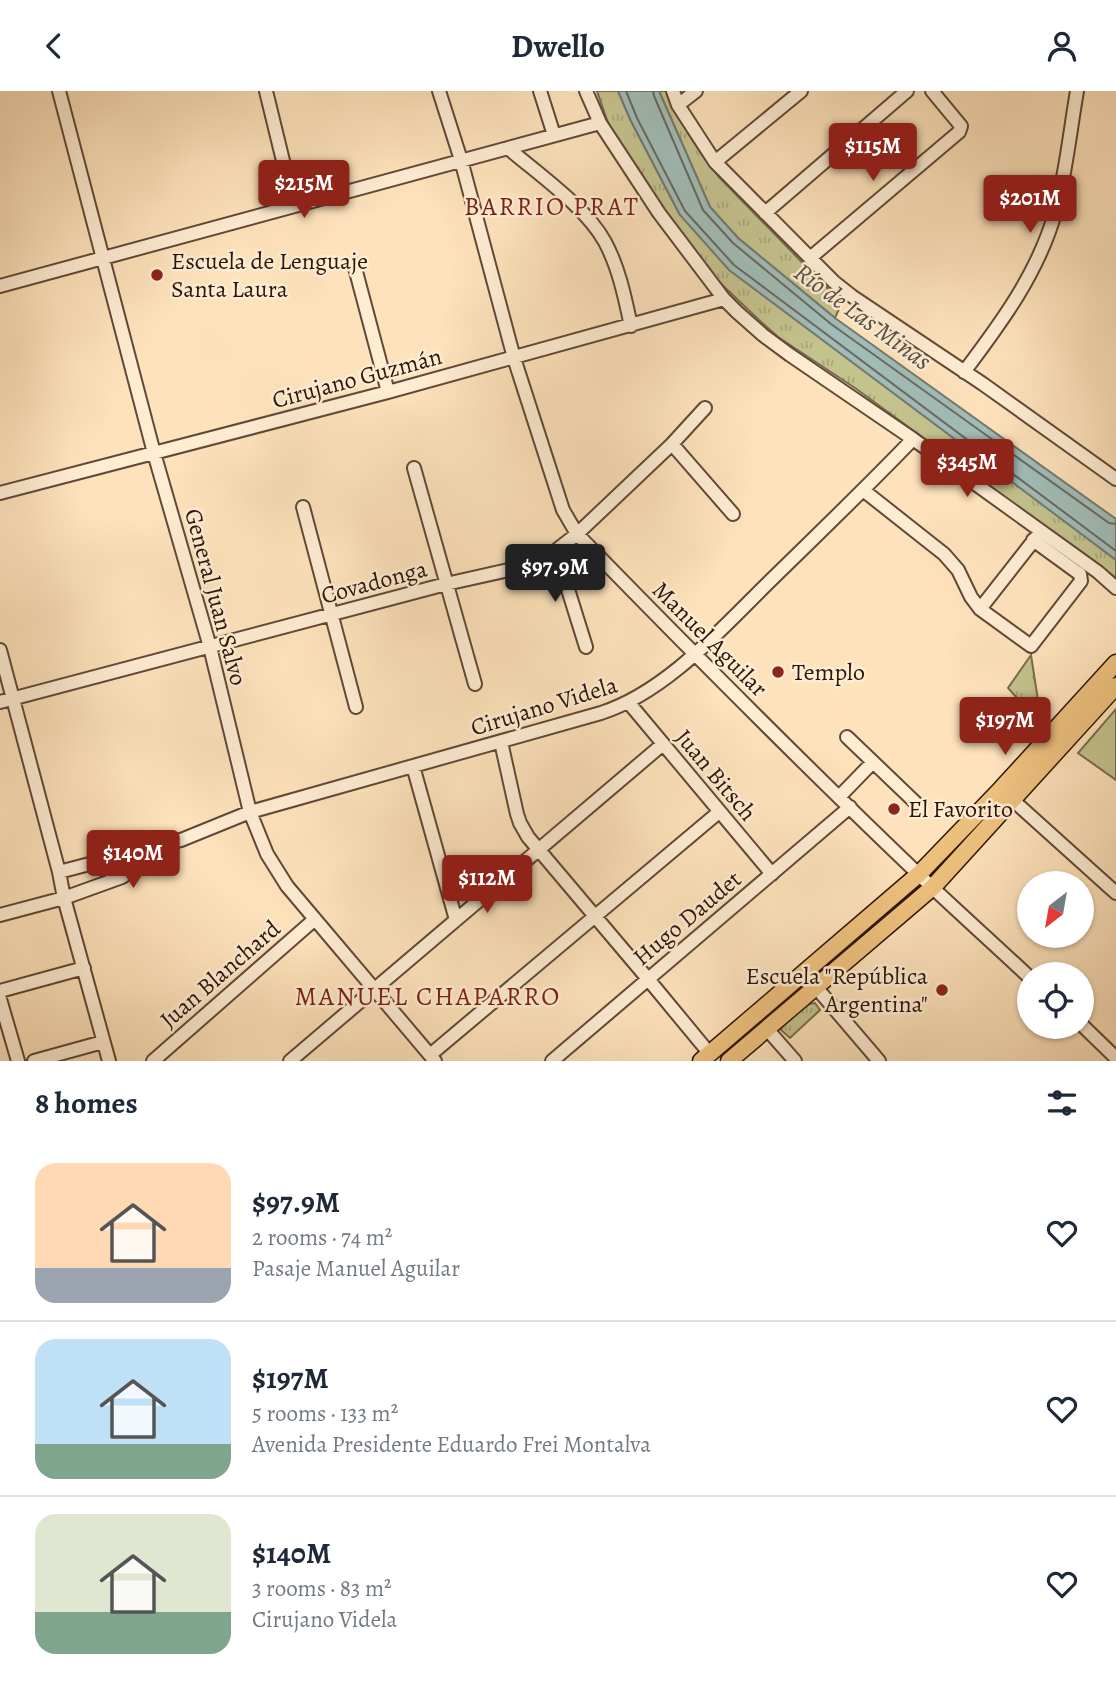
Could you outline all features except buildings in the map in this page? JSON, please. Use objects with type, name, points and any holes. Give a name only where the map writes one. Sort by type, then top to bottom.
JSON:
[{"type":"main road","points":[[729,1061],[933,887],[1116,663]]},
{"type":"main road","points":[[706,1057],[1007,795],[1116,686]]},
{"type":"street","name":"General Juan Salvo","points":[[59,91],[154,453],[210,647],[250,812],[261,841],[287,886],[433,1058]]},
{"type":"street","points":[[266,91],[294,206]]},
{"type":"street","name":"Manuel Aguilar","points":[[439,91],[461,160],[514,358],[563,510],[577,534],[839,797],[1017,966]]},
{"type":"street","points":[[540,91],[554,135]]},
{"type":"street","points":[[586,91],[600,123],[659,213],[724,299],[776,344],[913,439],[1037,536],[1080,574],[1081,581],[1031,646],[980,609],[950,559],[863,491]]},
{"type":"street","points":[[673,91],[678,106],[715,162],[834,282],[1116,479]]},
{"type":"street","points":[[678,106],[696,91]]},
{"type":"street","points":[[715,162],[801,91]]},
{"type":"street","points":[[765,213],[907,91]]},
{"type":"street","points":[[810,258],[961,129],[961,125],[932,91]]},
{"type":"street","points":[[964,372],[993,335],[1023,288],[1046,240],[1056,212],[1077,91]]},
{"type":"street","points":[[0,286],[600,123]]},
{"type":"street","points":[[508,148],[584,215],[605,242],[622,285],[631,326]]},
{"type":"street","points":[[354,264],[388,392]]},
{"type":"street","name":"Cirujano Guzmán","points":[[0,493],[388,392],[724,299]]},
{"type":"street","name":"Covadonga","points":[[0,702],[446,584],[540,563],[577,534],[672,444],[705,408]]},
{"type":"street","name":"Cirujano Videla","points":[[59,872],[181,840],[250,812],[501,742],[629,703],[695,655],[913,439]]},
{"type":"street","points":[[672,444],[733,514]]},
{"type":"street","points":[[414,468],[475,684]]},
{"type":"street","points":[[303,507],[356,707]]},
{"type":"street","points":[[1037,536],[1098,572],[1116,588]]},
{"type":"street","points":[[980,609],[1037,536]]},
{"type":"street","points":[[556,551],[586,647]]},
{"type":"street","points":[[0,650],[109,1061]]},
{"type":"street","name":"Juan Bitsch","points":[[629,703],[772,874]]},
{"type":"street","points":[[847,737],[919,806]]},
{"type":"street","points":[[501,742],[520,823],[528,837],[648,979],[706,1057]]},
{"type":"street","points":[[290,1061],[663,744]]},
{"type":"street","points":[[839,797],[873,763]]},
{"type":"street","points":[[413,766],[456,919]]},
{"type":"street","points":[[1007,795],[1116,893]]},
{"type":"street","name":"Hugo Daudet","points":[[552,1061],[850,807]]},
{"type":"street","points":[[433,1058],[719,812]]},
{"type":"street","name":"Cirujano Videla","points":[[0,915],[64,898],[122,877],[181,840]]},
{"type":"street","name":"Juan Blanchard","points":[[153,1061],[314,919]]},
{"type":"street","points":[[0,991],[84,968]]},
{"type":"street","points":[[815,986],[879,1061]]},
{"type":"street","points":[[0,999],[18,1061]]},
{"type":"street","points":[[768,1029],[795,1061]]},
{"type":"street","points":[[1094,1036],[1115,1054]]},
{"type":"street","points":[[34,1061],[103,1042]]},
{"type":"green space","points":[[597,91],[618,91],[680,215],[1116,560],[1116,578],[855,388],[778,337],[759,320],[715,278],[677,230],[609,126]]},
{"type":"green space","points":[[659,91],[667,91],[678,117],[719,177],[829,290],[843,300],[835,318],[738,238],[710,207]]},
{"type":"green space","points":[[1031,655],[1042,726],[1008,688]]},
{"type":"green space","points":[[1116,709],[1116,780],[1078,753]]},
{"type":"green space","points":[[815,1003],[820,1010],[790,1038],[781,1030],[795,1013]]},
{"type":"water","points":[[618,91],[659,91],[710,207],[738,238],[835,318],[1116,519],[1116,560],[729,270],[680,215]]},
{"type":"place","name":"Escuela de Lenguaje Santa Laura","points":[[157,275]]},
{"type":"place","name":"Templo","points":[[778,672]]},
{"type":"place","name":"El Favorito","points":[[894,809]]},
{"type":"place","name":"Escuela \"República Argentina\"","points":[[942,990]]},
{"type":"district","name":"BARRIO PRAT","points":[[552,206]]},
{"type":"district","name":"MANUEL CHAPARRO","points":[[428,996]]},
{"type":"water label","name":"Río de Las Minas","points":[[863,316]]}]
